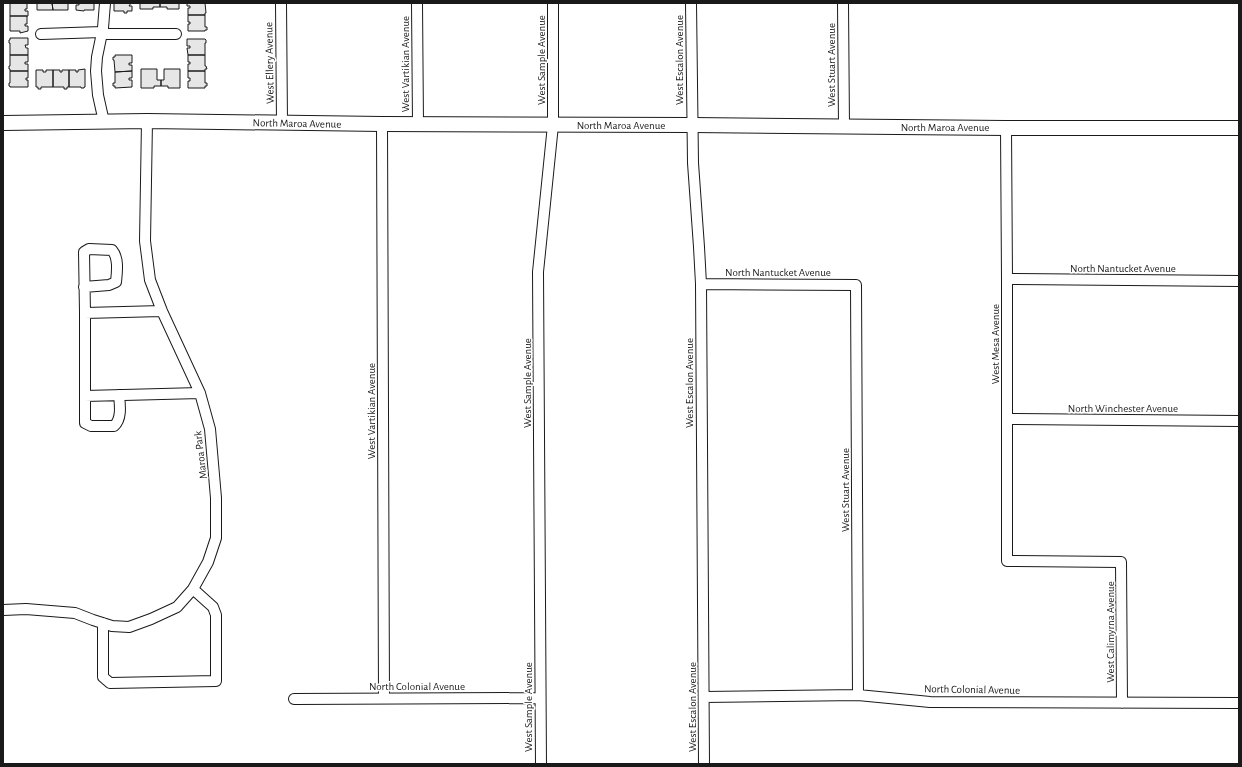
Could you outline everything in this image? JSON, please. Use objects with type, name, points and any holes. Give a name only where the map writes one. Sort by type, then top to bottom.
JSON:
[{"type":"main road","name":"North Maroa Avenue","points":[[3,123],[146,121],[553,125],[692,124],[844,127],[1239,128]]},
{"type":"street","points":[[104,122],[98,95],[96,71],[105,13],[105,3]]},
{"type":"street","name":"West Ellery Avenue","points":[[281,3],[282,123]]},
{"type":"street","name":"West Vartikian Avenue","points":[[417,3],[418,124]]},
{"type":"street","name":"West Sample Avenue","points":[[541,764],[538,272],[553,125],[553,3]]},
{"type":"street","name":"West Escalon Avenue","points":[[691,3],[693,162],[701,284],[704,764]]},
{"type":"street","name":"West Stuart Avenue","points":[[843,3],[844,127]]},
{"type":"street","points":[[41,34],[102,32],[107,34],[176,34]]},
{"type":"street","name":"Maroa Park","points":[[3,610],[26,609],[69,612],[112,626],[129,627],[177,607],[193,589],[208,562],[216,538],[216,498],[210,429],[200,394],[162,312],[150,280],[145,241],[146,121]]},
{"type":"street","name":"West Vartikian Avenue","points":[[382,124],[384,698]]},
{"type":"street","name":"West Mesa Avenue","points":[[1006,128],[1007,561],[1121,562]]},
{"type":"street","points":[[84,287],[109,285],[116,282],[116,262],[115,254],[112,250],[89,249],[84,252],[84,287],[85,313],[85,423],[91,426],[114,426],[118,423],[120,411],[119,395]]},
{"type":"street","name":"North Nantucket Avenue","points":[[1007,279],[1239,281]]},
{"type":"street","name":"North Nantucket Avenue","points":[[701,284],[856,285]]},
{"type":"street","name":"West Stuart Avenue","points":[[856,285],[858,695]]},
{"type":"street","points":[[85,313],[162,312]]},
{"type":"street","points":[[85,396],[200,394]]},
{"type":"street","name":"North Winchester Avenue","points":[[1007,419],[1239,421]]},
{"type":"street","name":"West Calimyrna Avenue","points":[[1121,562],[1122,703]]},
{"type":"street","points":[[103,623],[103,676],[110,683],[216,680],[216,615],[213,607],[193,589]]},
{"type":"street","name":"North Colonial Avenue","points":[[704,697],[858,695],[930,702],[1239,703]]},
{"type":"street","name":"North Colonial Avenue","points":[[294,698],[540,698]]},
{"type":"building","points":[[10,3],[27,3],[27,9],[25,9],[25,11],[28,11],[28,16],[10,16]]},
{"type":"building","points":[[37,3],[52,3],[53,10],[37,10]]},
{"type":"building","points":[[52,3],[68,3],[68,10],[53,10]]},
{"type":"building","points":[[79,3],[94,3],[94,10],[76,10],[76,5],[79,5]]},
{"type":"building","points":[[114,3],[131,3],[129,6],[132,6],[132,11],[127,11],[127,13],[124,13],[124,11],[114,11]]},
{"type":"building","points":[[140,3],[160,3],[160,7],[153,7],[153,9],[140,9]]},
{"type":"building","points":[[160,3],[179,3],[179,9],[167,9],[167,7],[160,7]]},
{"type":"building","points":[[187,3],[205,3],[205,15],[188,15],[188,8],[190,8],[190,6],[187,6]]},
{"type":"building","points":[[188,15],[205,15],[205,27],[207,27],[207,30],[188,31],[188,24],[190,24],[190,22],[188,22]]},
{"type":"building","points":[[10,16],[27,16],[27,24],[25,24],[25,26],[28,26],[28,31],[20,33],[20,31],[10,31]]},
{"type":"building","points":[[10,38],[28,38],[28,45],[25,45],[26,48],[28,48],[28,55],[10,55]]},
{"type":"building","points":[[187,39],[205,39],[205,55],[188,55],[187,48],[190,48],[190,46],[187,46]]},
{"type":"building","points":[[10,55],[28,55],[28,62],[25,62],[25,64],[28,64],[28,71],[10,71]]},
{"type":"building","points":[[115,55],[132,55],[132,63],[129,63],[129,65],[132,65],[132,71],[115,72],[113,57],[115,57]]},
{"type":"building","points":[[188,55],[205,55],[205,66],[207,69],[205,69],[205,71],[188,71],[188,64],[190,64],[190,62],[188,62]]},
{"type":"building","points":[[85,69],[85,87],[69,87],[69,70],[76,70],[76,72],[78,72],[78,70]]},
{"type":"building","points":[[141,69],[157,69],[157,80],[161,80],[161,86],[154,86],[154,88],[141,88]]},
{"type":"building","points":[[164,69],[180,69],[180,88],[168,88],[168,86],[161,86],[161,80],[164,80]]},
{"type":"building","points":[[36,70],[43,70],[43,72],[46,72],[46,70],[53,70],[53,87],[41,87],[41,89],[38,89],[38,87],[36,87]]},
{"type":"building","points":[[53,70],[60,70],[60,72],[62,72],[62,70],[69,70],[69,87],[67,87],[67,89],[64,89],[64,87],[53,87]]},
{"type":"building","points":[[10,71],[28,71],[28,78],[26,78],[26,80],[28,80],[28,87],[10,87]]},
{"type":"building","points":[[132,71],[132,78],[129,78],[129,80],[132,80],[132,87],[115,88],[115,86],[113,86],[113,83],[115,83],[115,72]]},
{"type":"building","points":[[188,71],[205,71],[205,83],[207,83],[207,86],[205,86],[205,88],[188,88],[188,81],[190,81],[190,78],[188,78]]}]
